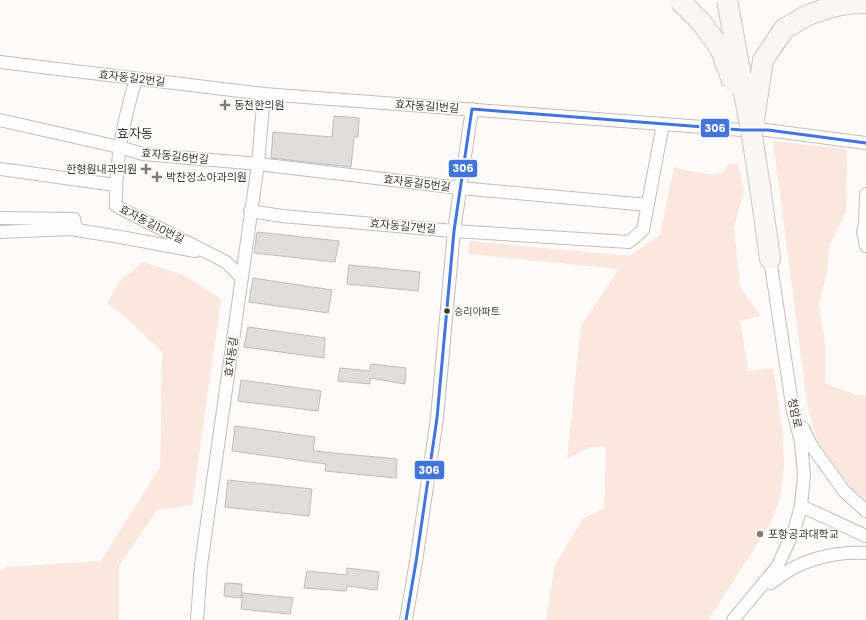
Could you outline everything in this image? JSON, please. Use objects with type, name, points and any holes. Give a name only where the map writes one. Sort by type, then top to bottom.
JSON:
[{"type":"main road","points":[[679,0],[701,22],[720,48],[751,132]]},
{"type":"main road","points":[[727,0],[751,132]]},
{"type":"main road","points":[[751,132],[763,60],[784,29],[808,15],[831,7],[853,2],[866,2]]},
{"type":"main road","name":"청암로","points":[[751,132],[770,259]]},
{"type":"street","name":"효자동길2번길","points":[[0,62],[264,94]]},
{"type":"street","points":[[0,169],[116,185],[119,147],[136,79]]},
{"type":"street","name":"효자동길1번길","points":[[264,94],[663,124],[866,143]]},
{"type":"street","name":"효자동길","points":[[197,620],[201,565],[242,278],[250,211],[258,164],[264,94]]},
{"type":"street","points":[[406,620],[437,418],[454,230],[472,109]]},
{"type":"street","name":"효자동길6번길","points":[[0,120],[119,147],[143,154],[258,164]]},
{"type":"street","points":[[648,205],[663,124]]},
{"type":"street","name":"효자동길5번길","points":[[258,164],[460,188],[648,205]]},
{"type":"street","name":"효자동길10번길","points":[[116,185],[116,206],[226,262],[242,278]]},
{"type":"street","points":[[866,194],[865,224],[863,232],[866,246]]},
{"type":"street","name":"효자동길7번길","points":[[250,211],[282,216],[629,242],[643,230],[648,205]]},
{"type":"street","points":[[0,218],[74,219],[76,230]]},
{"type":"street","points":[[0,232],[22,230],[76,230],[210,253]]},
{"type":"street","name":"청암로","points":[[733,620],[777,567],[795,528],[801,506],[804,469],[801,442],[793,411],[770,259]]},
{"type":"street","points":[[793,411],[811,445],[830,473],[844,491],[866,510]]},
{"type":"street","points":[[801,506],[866,536]]},
{"type":"street","points":[[747,603],[782,573],[813,559],[845,554],[866,553]]},
{"type":"shaded area","points":[[773,141],[847,149],[846,212],[830,244],[826,276],[819,303],[825,344],[825,383],[855,395],[866,395],[866,499],[853,490],[818,443],[808,410]]},
{"type":"shaded area","points":[[729,164],[738,164],[744,192],[734,227],[740,287],[761,316],[740,321],[748,371],[773,368],[783,433],[784,463],[781,494],[771,523],[708,620],[546,620],[555,565],[583,519],[604,508],[606,447],[590,447],[567,459],[581,326],[619,269],[468,254],[469,241],[629,256],[660,235],[674,167],[698,173],[716,174],[722,173]]},
{"type":"shaded area","points":[[143,262],[184,275],[221,299],[192,505],[157,510],[119,566],[119,620],[0,620],[0,570],[8,567],[101,561],[160,467],[162,352],[125,317],[107,303],[120,281]]},
{"type":"building","points":[[334,116],[359,118],[358,137],[354,137],[351,167],[271,158],[273,132],[332,137]]},
{"type":"building","points":[[257,232],[339,241],[335,262],[254,253]]},
{"type":"building","points":[[349,265],[420,272],[418,291],[347,284]]},
{"type":"building","points":[[253,278],[332,290],[328,313],[249,302]]},
{"type":"building","points":[[248,327],[325,338],[324,358],[244,347]]},
{"type":"building","points":[[371,364],[406,368],[405,384],[370,378],[370,384],[338,381],[340,368],[370,371]]},
{"type":"building","points":[[241,380],[321,391],[318,411],[238,401]]},
{"type":"building","points":[[235,426],[315,437],[313,451],[397,459],[396,478],[325,471],[326,464],[232,451]]},
{"type":"building","points":[[228,480],[312,489],[309,516],[225,507]]},
{"type":"building","points":[[347,568],[379,572],[377,590],[347,586],[346,591],[304,588],[307,571],[347,575]]},
{"type":"building","points":[[225,583],[242,584],[241,598],[224,596]]},
{"type":"building","points":[[243,593],[293,598],[290,614],[241,609]]},
{"type":"transit line","name":"306","points":[[406,620],[437,418],[454,231],[472,109],[742,130],[768,130],[866,143]]},
{"type":"place","name":"동천한의원","points":[[225,105]]},
{"type":"place","name":"한형원내과의원","points":[[146,169]]},
{"type":"place","name":"박찬정소아과의원","points":[[157,177]]},
{"type":"place","name":"승리아파트","points":[[447,311]]},
{"type":"place","name":"포항공과대학교","points":[[760,534]]},
{"type":"district","name":"효자동","points":[[135,133]]}]
